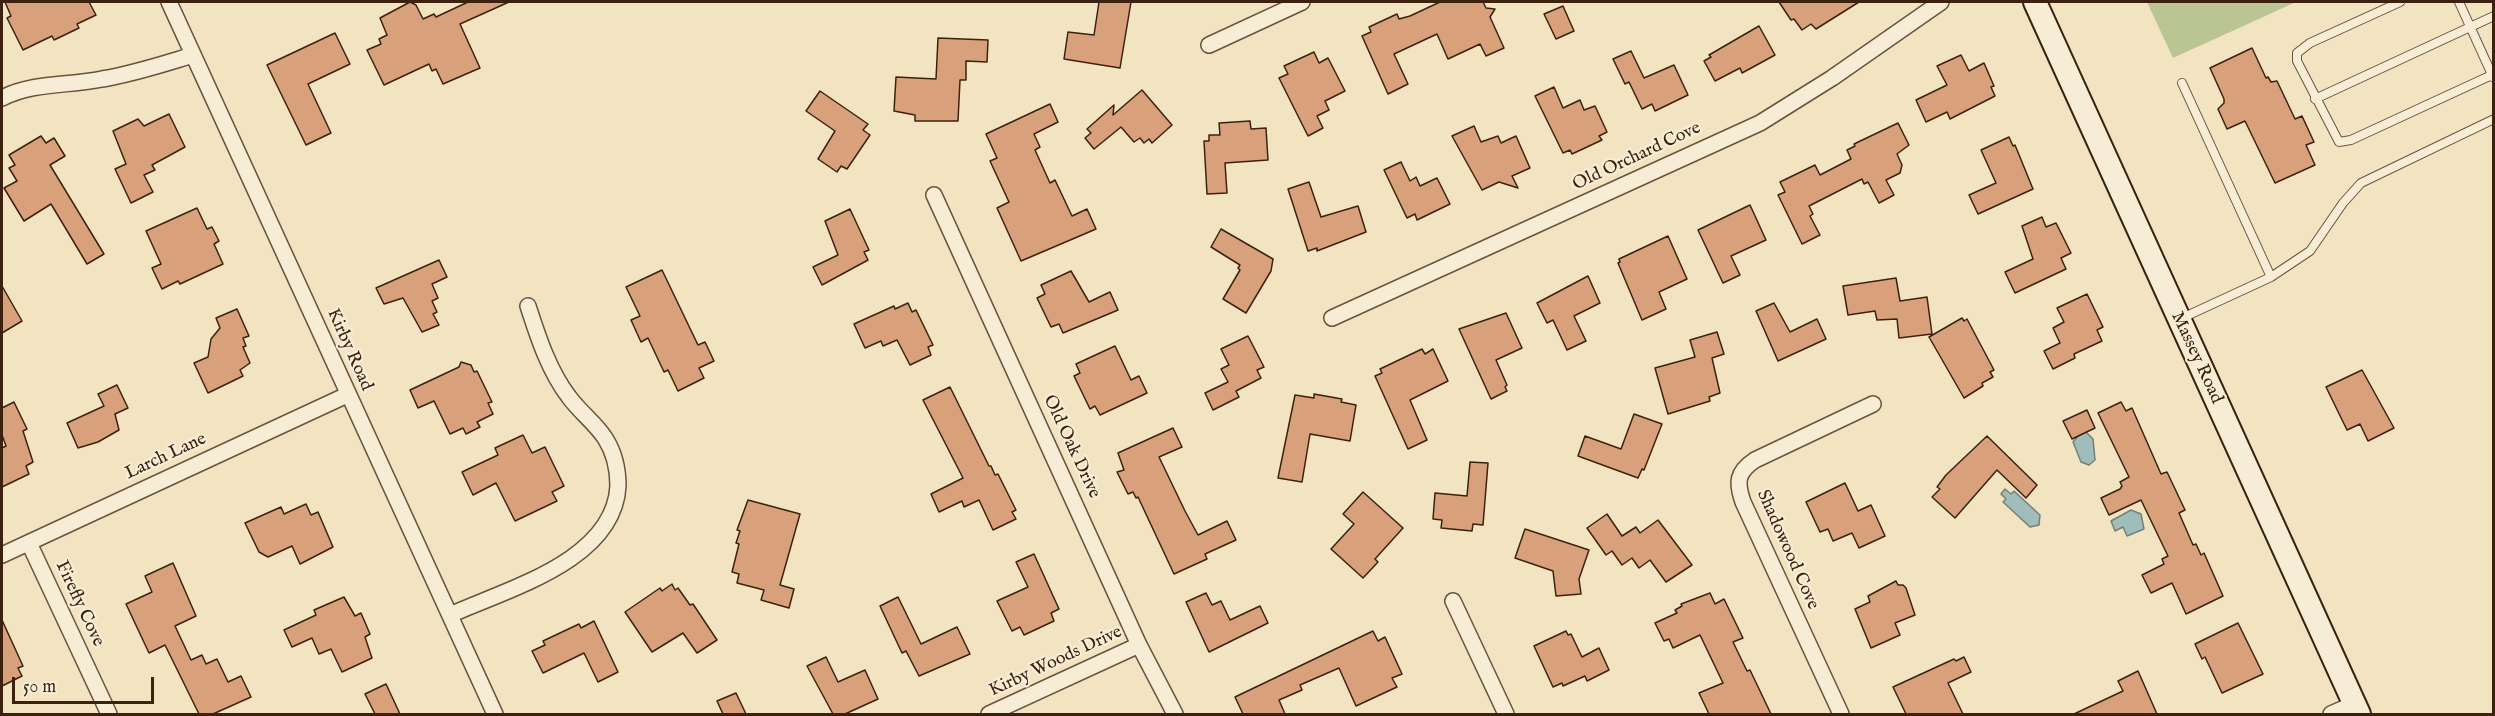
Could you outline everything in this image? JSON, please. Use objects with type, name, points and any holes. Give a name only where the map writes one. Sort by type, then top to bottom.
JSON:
[{"type":"street","name":"Kirby Road","points":[[171,2],[347,395],[495,714]]},
{"type":"street","points":[[1209,45],[1302,2]]},
{"type":"street","name":"Old Orchard Cove","points":[[1332,318],[1760,123],[1832,78],[1941,2]]},
{"type":"street","name":"Massey Road","points":[[2035,2],[2356,709]]},
{"type":"street","points":[[2,98],[16,91],[38,86],[101,80],[129,74],[193,55]]},
{"type":"street","name":"Old Oak Drive","points":[[934,195],[1139,645],[1175,714]]},
{"type":"street","points":[[450,615],[548,571],[586,548],[607,524],[617,496],[618,477],[606,440],[569,398],[558,381],[528,306]]},
{"type":"street","name":"Larch Lane","points":[[2,555],[347,395]]},
{"type":"street","name":"Shadowood Cove","points":[[1841,714],[1743,502],[1738,482],[1740,472],[1755,460],[1873,404]]},
{"type":"street","name":"Firefly Cove","points":[[29,543],[109,714]]},
{"type":"street","points":[[1453,601],[1506,714]]},
{"type":"street","name":"Kirby Woods Drive","points":[[989,714],[1139,645]]},
{"type":"street","points":[[2331,714],[2356,709]]},
{"type":"lane","points":[[2400,2],[2299,50],[2297,61],[2315,99],[2335,138],[2344,143],[2493,75],[2459,2]]},
{"type":"lane","points":[[2315,99],[2493,16]]},
{"type":"lane","points":[[2181,83],[2271,277]]},
{"type":"lane","points":[[2179,320],[2271,277],[2316,245],[2343,203],[2361,183],[2493,119]]},
{"type":"green space","points":[[2147,2],[2296,2],[2173,58]]},
{"type":"water","points":[[2083,429],[2093,439],[2095,460],[2089,465],[2081,462],[2073,442],[2077,437],[2076,432]]},
{"type":"water","points":[[2005,489],[2011,494],[2014,491],[2040,515],[2039,525],[2030,527],[2003,502],[2006,499],[2001,494]]},
{"type":"water","points":[[2131,510],[2141,514],[2144,529],[2127,536],[2123,527],[2115,531],[2111,521]]},
{"type":"building","points":[[5,2],[89,2],[96,15],[77,24],[79,28],[54,40],[52,36],[23,50],[7,18],[11,16]]},
{"type":"building","points":[[410,2],[416,5],[423,19],[434,14],[436,17],[468,2],[509,2],[460,24],[480,68],[443,84],[436,69],[432,71],[429,64],[384,85],[367,50],[381,44],[379,39],[387,35],[380,18]]},
{"type":"building","points":[[1099,2],[1131,2],[1120,68],[1064,59],[1068,32],[1094,35]]},
{"type":"building","points":[[1440,2],[1483,2],[1486,8],[1495,9],[1490,17],[1504,48],[1486,56],[1480,44],[1448,59],[1437,34],[1394,54],[1408,84],[1388,94],[1362,36],[1371,32],[1369,27],[1397,14],[1399,19],[1410,16]]},
{"type":"building","points":[[1779,2],[1859,2],[1816,29],[1811,24],[1802,30],[1794,19],[1791,20]]},
{"type":"building","points":[[1563,6],[1574,31],[1556,39],[1544,14]]},
{"type":"building","points":[[1759,26],[1775,55],[1742,73],[1740,68],[1715,81],[1704,61],[1711,57],[1709,55]]},
{"type":"building","points":[[335,33],[350,64],[308,84],[331,133],[306,145],[267,65]]},
{"type":"building","points":[[938,38],[988,40],[987,62],[966,61],[966,80],[960,80],[958,121],[915,121],[915,115],[894,111],[896,77],[936,79]]},
{"type":"building","points":[[2252,48],[2266,78],[2268,77],[2271,82],[2277,81],[2295,119],[2302,116],[2314,142],[2306,145],[2315,165],[2275,183],[2245,121],[2227,129],[2218,109],[2224,103],[2224,99],[2210,68]]},
{"type":"building","points":[[1631,51],[1644,78],[1674,65],[1688,95],[1655,111],[1652,104],[1642,109],[1629,82],[1625,84],[1613,59]]},
{"type":"building","points":[[1314,52],[1319,63],[1328,58],[1345,91],[1325,101],[1329,110],[1317,116],[1323,128],[1308,136],[1279,78],[1288,74],[1284,66]]},
{"type":"building","points":[[1961,55],[1969,71],[1984,63],[1994,86],[1991,87],[1995,96],[1950,119],[1947,112],[1926,122],[1916,100],[1947,85],[1937,66]]},
{"type":"building","points":[[1554,87],[1563,108],[1580,100],[1584,110],[1595,106],[1607,132],[1599,136],[1602,140],[1572,154],[1570,150],[1563,153],[1535,96]]},
{"type":"building","points":[[1142,90],[1172,125],[1152,143],[1149,139],[1144,143],[1140,138],[1134,142],[1121,127],[1094,149],[1085,138],[1091,133],[1087,129],[1114,105],[1113,115]]},
{"type":"building","points":[[820,91],[868,124],[863,130],[870,135],[847,169],[841,166],[837,172],[818,159],[835,131],[806,111]]},
{"type":"building","points":[[1050,104],[1058,122],[1034,134],[1040,147],[1035,150],[1050,183],[1055,180],[1072,216],[1087,209],[1096,229],[1021,261],[997,208],[1009,202],[990,161],[997,158],[986,134]]},
{"type":"building","points":[[169,114],[185,147],[152,165],[155,170],[144,175],[153,192],[131,203],[115,169],[126,164],[113,131],[138,119],[144,126]]},
{"type":"building","points":[[1250,121],[1251,129],[1266,128],[1268,160],[1225,163],[1227,193],[1207,194],[1204,141],[1209,141],[1209,135],[1220,135],[1219,123]]},
{"type":"building","points":[[1898,123],[1909,145],[1897,154],[1902,165],[1900,173],[1886,180],[1894,195],[1879,203],[1868,182],[1864,184],[1862,179],[1809,206],[1813,214],[1810,216],[1820,235],[1802,244],[1778,195],[1785,192],[1780,182],[1815,165],[1820,175],[1851,159],[1847,150],[1855,146],[1854,144]]},
{"type":"building","points":[[1474,126],[1481,142],[1498,136],[1501,143],[1516,136],[1530,168],[1512,176],[1518,188],[1499,182],[1482,190],[1452,136]]},
{"type":"building","points":[[41,136],[46,143],[54,138],[65,156],[50,165],[104,254],[87,264],[51,204],[24,221],[4,188],[17,181],[9,168],[15,165],[9,155]]},
{"type":"building","points":[[2009,137],[2013,146],[2015,145],[2033,189],[1978,214],[1969,195],[1996,183],[1981,150]]},
{"type":"building","points":[[1401,162],[1410,181],[1416,177],[1420,186],[1437,178],[1450,204],[1417,220],[1415,214],[1407,218],[1384,170]]},
{"type":"building","points":[[1309,182],[1321,217],[1358,206],[1366,232],[1317,251],[1317,248],[1308,251],[1288,189]]},
{"type":"building","points":[[1750,205],[1766,240],[1731,256],[1740,275],[1723,283],[1698,230]]},
{"type":"building","points":[[197,208],[207,229],[212,227],[219,241],[214,244],[223,264],[180,284],[178,281],[162,289],[152,268],[161,264],[146,231]]},
{"type":"building","points":[[850,209],[869,250],[864,252],[868,260],[822,285],[813,267],[838,255],[825,221]]},
{"type":"building","points":[[2042,217],[2046,227],[2056,223],[2071,253],[2061,258],[2066,269],[2015,293],[2005,272],[2033,259],[2022,226]]},
{"type":"building","points":[[1221,229],[1273,259],[1271,271],[1246,313],[1223,299],[1240,270],[1238,268],[1240,265],[1211,247]]},
{"type":"building","points":[[1668,236],[1687,279],[1659,292],[1666,309],[1642,320],[1618,263],[1619,259]]},
{"type":"building","points":[[439,260],[447,277],[432,284],[438,298],[432,301],[437,312],[433,314],[439,325],[422,332],[403,298],[384,304],[376,288]]},
{"type":"building","points":[[662,270],[698,345],[705,342],[714,361],[699,368],[704,378],[678,391],[668,370],[664,372],[648,338],[641,342],[631,320],[640,316],[626,287]]},
{"type":"building","points":[[1071,271],[1089,302],[1110,292],[1118,310],[1063,333],[1059,324],[1051,327],[1037,298],[1045,294],[1041,285]]},
{"type":"building","points":[[1588,276],[1600,303],[1574,316],[1586,341],[1567,350],[1553,320],[1547,323],[1537,303]]},
{"type":"building","points":[[1896,278],[1900,301],[1927,297],[1932,334],[1899,338],[1897,319],[1877,320],[1875,311],[1848,315],[1843,286]]},
{"type":"building","points":[[2,286],[22,321],[2,333]]},
{"type":"building","points":[[2087,294],[2103,327],[2097,330],[2102,341],[2074,354],[2075,358],[2053,369],[2044,351],[2060,343],[2053,328],[2064,322],[2057,308]]},
{"type":"building","points":[[908,303],[912,312],[916,310],[933,345],[928,347],[931,355],[910,365],[897,340],[883,346],[881,341],[865,348],[854,324],[894,306],[895,309]]},
{"type":"building","points":[[1774,303],[1790,332],[1817,319],[1826,339],[1778,361],[1756,311]]},
{"type":"building","points":[[237,309],[249,336],[243,338],[246,346],[243,347],[250,363],[240,370],[243,376],[208,393],[194,363],[208,357],[211,339],[220,328],[216,318]]},
{"type":"building","points":[[1506,313],[1522,348],[1496,360],[1507,385],[1505,387],[1507,391],[1491,399],[1459,329]]},
{"type":"building","points":[[1962,318],[1964,321],[1967,319],[1994,370],[1990,372],[1993,377],[1964,398],[1929,337]]},
{"type":"building","points":[[1717,332],[1724,354],[1712,358],[1720,393],[1709,397],[1710,401],[1668,414],[1655,368],[1695,357],[1690,340]]},
{"type":"building","points":[[1248,336],[1264,367],[1257,370],[1261,378],[1236,391],[1239,397],[1213,410],[1205,393],[1228,382],[1221,369],[1229,365],[1221,349]]},
{"type":"building","points":[[1115,346],[1131,380],[1139,376],[1147,393],[1100,415],[1095,406],[1090,409],[1074,376],[1080,373],[1076,364]]},
{"type":"building","points":[[1422,349],[1425,354],[1433,349],[1448,381],[1410,400],[1427,440],[1408,449],[1375,376],[1382,373],[1380,369]]},
{"type":"building","points":[[461,362],[471,365],[474,372],[477,371],[492,402],[488,403],[493,414],[477,422],[480,427],[466,434],[463,428],[450,434],[434,401],[418,408],[410,390],[459,367]]},
{"type":"building","points":[[2362,370],[2394,428],[2368,441],[2360,424],[2347,430],[2326,387]]},
{"type":"building","points":[[117,385],[128,408],[115,414],[119,430],[98,442],[78,448],[67,423],[104,406],[98,394]]},
{"type":"building","points":[[950,387],[989,466],[995,475],[998,474],[1016,510],[1012,512],[1016,519],[993,530],[979,500],[964,507],[962,501],[939,512],[931,494],[963,478],[923,400]]},
{"type":"building","points":[[1314,394],[1342,399],[1341,402],[1356,405],[1350,441],[1310,434],[1302,482],[1278,478],[1295,395],[1314,398]]},
{"type":"building","points":[[14,402],[27,429],[23,431],[33,462],[26,466],[29,474],[2,487],[2,448],[6,446],[2,435],[2,408]]},
{"type":"building","points":[[2121,402],[2126,411],[2132,408],[2161,474],[2167,472],[2185,510],[2179,513],[2193,545],[2196,544],[2201,555],[2204,553],[2223,596],[2186,614],[2172,583],[2151,593],[2142,575],[2164,564],[2162,559],[2168,556],[2141,500],[2109,515],[2101,498],[2120,489],[2122,486],[2120,482],[2129,477],[2098,413]]},
{"type":"building","points":[[2087,410],[2095,428],[2072,439],[2063,421]]},
{"type":"building","points":[[1634,414],[1662,424],[1644,470],[1642,469],[1638,478],[1578,456],[1585,436],[1621,449]]},
{"type":"building","points":[[1173,428],[1182,447],[1159,457],[1198,535],[1227,521],[1236,540],[1205,554],[1207,559],[1174,574],[1138,497],[1136,498],[1133,492],[1128,494],[1117,472],[1124,470],[1118,453]]},
{"type":"building","points":[[523,435],[532,453],[545,447],[564,486],[552,492],[557,501],[515,521],[496,483],[473,495],[462,472],[498,455],[495,448]]},
{"type":"building","points":[[1987,436],[2037,485],[2026,498],[1997,470],[1955,518],[1932,497],[1940,489],[1937,487],[1946,475]]},
{"type":"building","points":[[1470,462],[1488,463],[1483,525],[1473,524],[1472,531],[1441,528],[1442,520],[1433,519],[1435,493],[1467,496]]},
{"type":"building","points":[[1845,483],[1858,511],[1871,505],[1885,536],[1859,548],[1852,533],[1833,541],[1828,529],[1820,532],[1806,502]]},
{"type":"building","points":[[1363,492],[1403,528],[1375,559],[1378,562],[1363,578],[1331,549],[1354,524],[1343,514]]},
{"type":"building","points":[[748,500],[800,514],[780,585],[794,589],[789,608],[761,600],[764,590],[737,583],[739,574],[732,572],[739,544],[736,543],[740,531],[737,530]]},
{"type":"building","points":[[306,504],[311,515],[318,512],[333,547],[300,564],[292,546],[268,557],[259,552],[245,523],[281,507],[284,514]]},
{"type":"building","points":[[1607,514],[1622,536],[1636,527],[1640,533],[1658,520],[1692,565],[1666,582],[1650,560],[1639,568],[1632,558],[1622,565],[1612,551],[1606,555],[1587,528]]},
{"type":"building","points":[[1525,529],[1589,550],[1579,579],[1581,594],[1556,596],[1553,571],[1515,558]]},
{"type":"building","points":[[1034,554],[1059,609],[1051,613],[1054,621],[1024,635],[1020,627],[1012,631],[997,601],[1028,587],[1016,562]]},
{"type":"building","points":[[173,563],[196,616],[175,626],[191,660],[202,655],[206,664],[217,659],[228,682],[241,676],[251,697],[213,714],[199,714],[165,645],[149,653],[126,604],[152,592],[145,576]]},
{"type":"building","points":[[1896,581],[1898,585],[1906,588],[1915,615],[1895,623],[1900,635],[1871,648],[1855,609],[1870,602],[1868,596]]},
{"type":"building","points":[[672,584],[675,590],[678,588],[690,605],[693,604],[717,640],[697,653],[683,633],[652,652],[625,612],[660,588],[662,591]]},
{"type":"building","points":[[1206,593],[1212,605],[1221,601],[1230,620],[1260,606],[1268,623],[1209,652],[1186,602]]},
{"type":"building","points":[[1710,593],[1715,604],[1724,599],[1743,638],[1733,642],[1747,671],[1750,670],[1771,714],[1709,714],[1699,693],[1723,683],[1700,635],[1673,648],[1669,639],[1664,641],[1655,623],[1677,613],[1675,610],[1682,606],[1681,604]]},
{"type":"building","points":[[344,597],[355,616],[361,613],[370,634],[365,637],[372,658],[342,672],[331,649],[319,654],[312,638],[292,647],[284,630],[316,615],[314,610]]},
{"type":"building","points":[[898,597],[921,644],[957,627],[970,654],[919,676],[906,651],[902,653],[880,606]]},
{"type":"building","points":[[2,620],[23,666],[18,668],[22,676],[2,686]]},
{"type":"building","points":[[594,621],[618,672],[598,682],[584,653],[543,673],[532,651],[545,645],[543,641],[579,624],[581,628]]},
{"type":"building","points":[[2238,623],[2263,674],[2222,693],[2205,657],[2202,659],[2195,644]]},
{"type":"building","points":[[1373,631],[1378,641],[1385,637],[1402,674],[1392,678],[1397,687],[1356,706],[1339,668],[1300,685],[1302,690],[1279,700],[1285,714],[1243,714],[1235,697]]},
{"type":"building","points":[[1566,631],[1568,635],[1571,634],[1582,657],[1599,648],[1609,670],[1587,681],[1585,676],[1563,686],[1562,683],[1553,687],[1534,646]]},
{"type":"building","points":[[826,657],[838,682],[865,670],[878,699],[845,714],[833,714],[807,666]]},
{"type":"building","points":[[1964,657],[1971,672],[1948,683],[1963,714],[1906,714],[1893,687],[1954,659],[1956,661]]},
{"type":"building","points":[[2138,671],[2157,714],[2074,714],[2123,691],[2118,681]]},
{"type":"building","points":[[386,684],[400,714],[375,714],[365,694]]},
{"type":"building","points":[[736,693],[746,714],[723,714],[717,701]]}]
